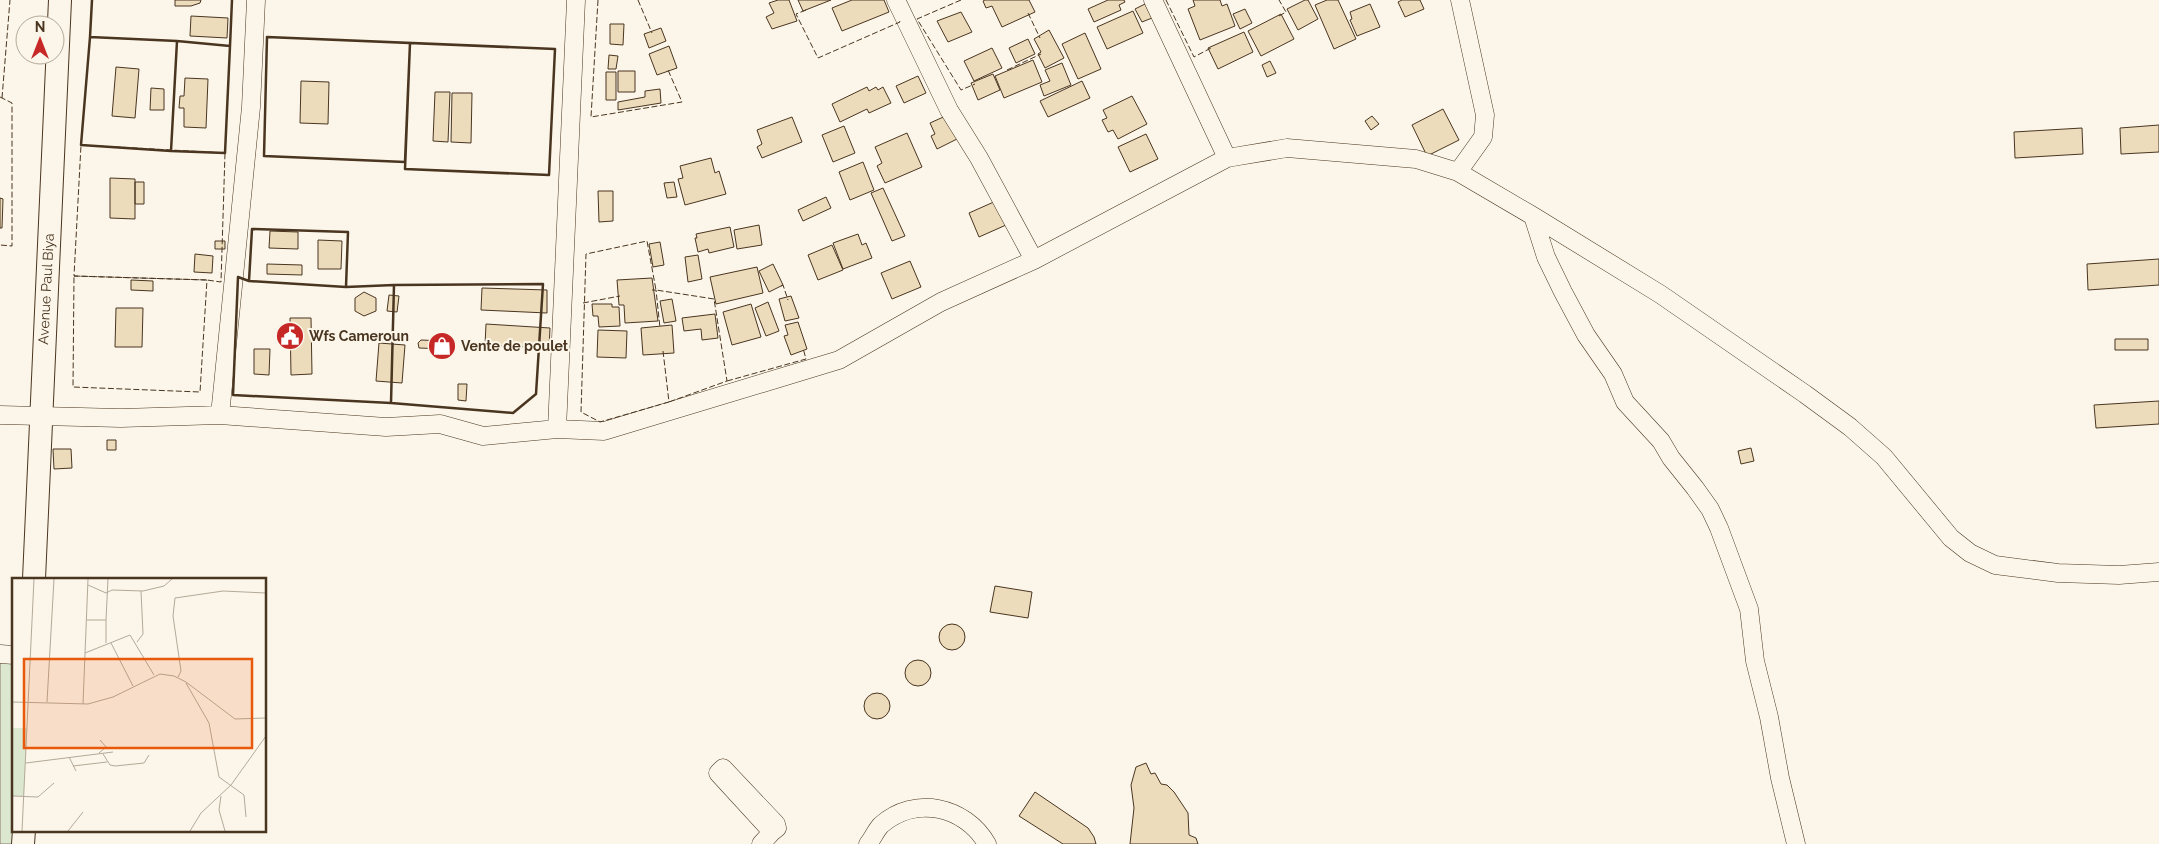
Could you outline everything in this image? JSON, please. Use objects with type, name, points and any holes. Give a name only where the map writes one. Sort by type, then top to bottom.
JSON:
[{"type":"main road","name":"Avenue Paul Biya","points":[[34,578],[60,0]]},
{"type":"street","points":[[220,415],[251,107],[256,0]]},
{"type":"street","points":[[557,429],[576,0]]},
{"type":"street","points":[[896,0],[948,110],[979,158],[1034,260]]},
{"type":"street","points":[[1153,0],[1227,158]]},
{"type":"street","points":[[1458,172],[1483,137],[1485,115],[1460,0]]},
{"type":"street","points":[[0,415],[121,418],[220,415],[386,427],[440,424],[483,436],[557,429],[604,431],[839,360],[941,302],[1034,260],[1227,158],[1287,148],[1416,159],[1458,172],[1533,216],[1660,294],[1703,326],[1805,394],[1850,427],[1884,457],[1951,538],[1970,554],[1995,565],[2058,573],[2119,575],[2159,572]]},
{"type":"street","points":[[1533,216],[1546,257],[1563,292],[1586,335],[1613,374],[1625,402],[1661,441],[1670,458],[1710,509],[1719,528],[1749,609],[1754,661],[1796,844]]},
{"type":"street","points":[[40,416],[42,578]]},
{"type":"street","points":[[868,844],[879,827],[889,819],[913,809],[926,807],[950,811],[962,817],[973,825],[987,844]]},
{"type":"green space","points":[[0,655],[12,655],[12,832],[15,832],[23,844],[0,844]]},
{"type":"building","points":[[175,0],[201,0],[200,3],[191,6],[175,6]]},
{"type":"building","points":[[778,0],[789,0],[797,21],[772,29],[766,17],[774,13],[769,3]]},
{"type":"building","points":[[798,0],[831,0],[803,11]]},
{"type":"building","points":[[852,0],[884,0],[889,12],[842,31],[832,8]]},
{"type":"building","points":[[1029,0],[1035,12],[1002,27],[992,6],[986,8],[983,1]]},
{"type":"building","points":[[1108,0],[1124,0],[1125,2],[1119,5],[1121,10],[1094,22],[1088,9]]},
{"type":"building","points":[[1193,0],[1220,0],[1222,6],[1227,4],[1235,26],[1200,40],[1188,9],[1195,6]]},
{"type":"building","points":[[1308,0],[1318,19],[1298,30],[1287,9]]},
{"type":"building","points":[[1327,0],[1338,0],[1356,39],[1334,49],[1315,5]]},
{"type":"building","points":[[1402,0],[1420,0],[1424,9],[1405,17],[1398,2]]},
{"type":"building","points":[[1145,4],[1152,18],[1142,22],[1135,9]]},
{"type":"building","points":[[1370,4],[1380,27],[1357,36],[1350,20],[1352,19],[1350,12]]},
{"type":"building","points":[[1245,9],[1252,23],[1240,29],[1233,14]]},
{"type":"building","points":[[1133,11],[1143,33],[1107,49],[1097,27]]},
{"type":"building","points":[[961,12],[972,32],[948,42],[937,21]]},
{"type":"building","points":[[1281,14],[1294,39],[1261,56],[1248,31]]},
{"type":"building","points":[[191,16],[228,18],[227,38],[190,36]]},
{"type":"building","points":[[610,24],[624,24],[623,45],[610,44]]},
{"type":"building","points":[[661,28],[666,41],[649,48],[644,34]]},
{"type":"building","points":[[1049,30],[1064,58],[1045,68],[1038,54],[1041,52],[1034,39]]},
{"type":"building","points":[[1244,32],[1253,52],[1218,69],[1208,48]]},
{"type":"building","points":[[1085,33],[1101,69],[1078,79],[1062,44]]},
{"type":"building","points":[[1028,39],[1035,54],[1016,63],[1009,48]]},
{"type":"building","points":[[669,46],[677,68],[657,75],[649,54]]},
{"type":"building","points":[[992,48],[1002,68],[974,81],[964,61]]},
{"type":"building","points":[[609,55],[618,56],[616,69],[608,69]]},
{"type":"building","points":[[1033,60],[1042,82],[1004,98],[995,76]]},
{"type":"building","points":[[1270,61],[1276,73],[1267,77],[1262,65]]},
{"type":"building","points":[[1062,63],[1071,85],[1044,96],[1040,85],[1050,81],[1045,70]]},
{"type":"building","points":[[116,67],[139,69],[135,118],[112,116]]},
{"type":"building","points":[[618,71],[635,71],[635,92],[618,92]]},
{"type":"building","points":[[606,72],[616,72],[616,100],[606,100]]},
{"type":"building","points":[[993,74],[1000,90],[978,100],[971,83]]},
{"type":"building","points":[[918,76],[926,93],[904,103],[896,86]]},
{"type":"building","points":[[185,78],[208,79],[206,128],[184,127],[184,108],[179,108],[180,96],[184,96]]},
{"type":"building","points":[[301,81],[329,82],[328,124],[300,123]]},
{"type":"building","points":[[1082,81],[1090,98],[1048,117],[1040,101]]},
{"type":"building","points":[[867,87],[869,91],[876,87],[878,90],[883,87],[891,103],[869,113],[867,109],[840,122],[832,104]]},
{"type":"building","points":[[151,88],[164,89],[164,110],[150,110]]},
{"type":"building","points":[[660,89],[661,103],[618,110],[618,102],[645,97],[645,91]]},
{"type":"building","points":[[435,92],[450,92],[448,142],[433,141]]},
{"type":"building","points":[[452,93],[472,93],[471,143],[451,142]]},
{"type":"building","points":[[1132,96],[1147,124],[1118,139],[1113,130],[1108,132],[1102,120],[1107,118],[1103,110]]},
{"type":"building","points":[[1443,109],[1459,140],[1427,156],[1412,125]]},
{"type":"building","points":[[950,114],[961,137],[937,149],[931,136],[935,134],[930,123]]},
{"type":"building","points":[[1372,116],[1379,124],[1371,130],[1365,121]]},
{"type":"building","points":[[792,117],[802,142],[762,158],[757,147],[762,144],[757,130]]},
{"type":"building","points":[[2159,125],[2159,152],[2121,154],[2120,128]]},
{"type":"building","points":[[844,126],[855,153],[833,162],[822,135]]},
{"type":"building","points":[[2082,128],[2083,154],[2015,158],[2014,132]]},
{"type":"building","points":[[907,133],[922,167],[885,183],[877,166],[882,163],[875,147]]},
{"type":"building","points":[[1146,134],[1158,159],[1130,172],[1118,147]]},
{"type":"building","points":[[711,158],[715,173],[719,171],[726,194],[685,205],[678,179],[683,178],[680,166]]},
{"type":"building","points":[[863,162],[874,190],[850,200],[839,172]]},
{"type":"building","points":[[110,178],[135,179],[135,219],[110,218]]},
{"type":"building","points":[[135,182],[144,182],[144,204],[135,204]]},
{"type":"building","points":[[674,182],[677,197],[667,198],[664,183]]},
{"type":"building","points":[[883,188],[905,236],[892,241],[871,193]]},
{"type":"building","points":[[598,191],[613,191],[613,221],[599,222]]},
{"type":"building","points":[[826,197],[831,208],[803,221],[798,210]]},
{"type":"building","points":[[0,198],[3,199],[2,228],[0,228]]},
{"type":"building","points":[[996,201],[1006,225],[979,237],[969,213]]},
{"type":"building","points":[[759,225],[762,245],[737,249],[734,230]]},
{"type":"building","points":[[730,227],[734,247],[709,253],[708,249],[698,252],[696,234]]},
{"type":"building","points":[[270,231],[298,232],[298,249],[269,248]]},
{"type":"building","points":[[858,234],[862,245],[866,243],[872,258],[843,269],[833,243]]},
{"type":"building","points":[[318,240],[342,241],[341,269],[318,269]]},
{"type":"building","points":[[215,241],[225,241],[225,249],[215,249]]},
{"type":"building","points":[[660,242],[664,265],[653,267],[649,244]]},
{"type":"building","points":[[832,245],[843,270],[818,280],[808,255]]},
{"type":"building","points":[[195,254],[213,256],[212,273],[194,272]]},
{"type":"building","points":[[698,255],[702,279],[688,282],[685,257]]},
{"type":"building","points":[[2159,259],[2159,285],[2088,290],[2087,264]]},
{"type":"building","points":[[910,261],[921,287],[892,299],[881,273]]},
{"type":"building","points":[[267,264],[302,265],[302,275],[267,274]]},
{"type":"building","points":[[773,264],[783,285],[769,292],[759,271]]},
{"type":"building","points":[[757,267],[763,293],[716,304],[710,277]]},
{"type":"building","points":[[652,278],[658,321],[625,323],[624,305],[619,305],[617,280]]},
{"type":"building","points":[[131,280],[153,281],[153,291],[131,290]]},
{"type":"building","points":[[482,288],[547,290],[547,313],[481,310]]},
{"type":"building","points":[[364,292],[376,298],[376,311],[364,316],[355,311],[355,298]]},
{"type":"building","points":[[389,295],[399,296],[397,312],[387,311]]},
{"type":"building","points":[[791,296],[799,318],[785,321],[779,299]]},
{"type":"building","points":[[672,299],[676,321],[664,323],[660,301]]},
{"type":"building","points":[[768,302],[779,331],[766,336],[755,308]]},
{"type":"building","points":[[592,304],[612,304],[612,307],[619,307],[620,326],[599,327],[598,316],[593,316]]},
{"type":"building","points":[[751,304],[761,337],[732,345],[723,312]]},
{"type":"building","points":[[116,308],[143,308],[142,347],[115,347]]},
{"type":"building","points":[[715,314],[718,338],[702,340],[701,329],[684,331],[682,318]]},
{"type":"building","points":[[290,318],[311,318],[312,374],[291,375]]},
{"type":"building","points":[[798,322],[807,349],[791,355],[784,336],[788,335],[785,325]]},
{"type":"building","points":[[486,324],[550,328],[549,348],[485,345]]},
{"type":"building","points":[[672,325],[674,353],[643,355],[641,328]]},
{"type":"building","points":[[598,330],[627,331],[626,358],[597,357]]},
{"type":"building","points":[[2115,339],[2148,339],[2148,350],[2115,350]]},
{"type":"building","points":[[421,340],[446,341],[446,349],[419,348],[418,343]]},
{"type":"building","points":[[379,343],[405,345],[402,383],[376,381]]},
{"type":"building","points":[[254,349],[270,349],[269,375],[254,374]]},
{"type":"building","points":[[458,384],[467,384],[466,401],[458,400]]},
{"type":"building","points":[[2159,401],[2159,424],[2096,428],[2094,405]]},
{"type":"building","points":[[107,440],[116,440],[116,450],[107,450]]},
{"type":"building","points":[[1751,448],[1754,461],[1741,464],[1738,451]]},
{"type":"building","points":[[53,449],[71,449],[72,468],[54,469]]},
{"type":"building","points":[[995,586],[1032,592],[1028,618],[990,612]]},
{"type":"building","points":[[952,624],[961,628],[965,637],[961,646],[952,650],[943,646],[939,637],[943,628]]},
{"type":"building","points":[[918,660],[927,664],[931,673],[927,682],[918,686],[909,682],[905,673],[909,664]]},
{"type":"building","points":[[877,693],[886,697],[890,706],[886,715],[877,719],[868,715],[864,706],[868,697]]},
{"type":"building","points":[[1146,763],[1151,774],[1155,773],[1161,784],[1167,785],[1174,792],[1188,813],[1189,835],[1196,838],[1198,844],[1130,844],[1134,808],[1131,785],[1136,767]]},
{"type":"building","points":[[1035,792],[1088,828],[1096,844],[1063,844],[1019,816]]},
{"type":"fence","points":[[2,98],[10,0]]},
{"type":"fence","points":[[598,0],[591,117],[682,102],[668,70]]},
{"type":"fence","points":[[638,0],[652,33]]},
{"type":"fence","points":[[961,0],[917,19],[961,90],[975,84]]},
{"type":"fence","points":[[1166,0],[1194,57],[1211,48]]},
{"type":"fence","points":[[1279,0],[1286,12],[1279,16]]},
{"type":"fence","points":[[806,10],[796,14],[818,58],[900,22],[899,20]]},
{"type":"fence","points":[[1028,13],[1040,38]]},
{"type":"fence","points":[[1007,70],[1041,54]]},
{"type":"fence","points":[[0,97],[12,103],[12,246],[0,245]]},
{"type":"fence","points":[[81,145],[225,153],[221,282],[74,276],[81,145]]},
{"type":"fence","points":[[663,351],[669,402],[600,422],[581,412],[586,254],[647,241],[656,290],[714,299],[727,381],[669,402]]},
{"type":"fence","points":[[74,276],[207,280],[200,392],[73,387],[74,276]]},
{"type":"fence","points":[[781,286],[783,285],[788,300]]},
{"type":"fence","points":[[652,290],[656,290],[660,328]]},
{"type":"fence","points":[[583,303],[620,296]]},
{"type":"fence","points":[[727,381],[806,359],[803,348]]},
{"type":"wall","points":[[90,37],[92,0]]},
{"type":"wall","points":[[230,46],[232,0]]},
{"type":"wall","points":[[90,37],[177,41],[171,151],[81,145],[90,37]]},
{"type":"wall","points":[[267,37],[555,49],[549,175],[405,169],[410,43],[405,162],[264,156],[267,37]]},
{"type":"wall","points":[[177,41],[230,46],[225,153],[171,151],[177,41]]},
{"type":"wall","points":[[252,229],[348,232],[346,287],[249,281],[252,229]]},
{"type":"wall","points":[[238,277],[249,281],[346,287],[394,285],[391,403],[233,395],[238,277]]},
{"type":"wall","points":[[543,284],[536,394],[513,413],[391,403],[394,285],[543,284]]},
{"type":"place","name":"Wfs Cameroun","points":[[290,336]]},
{"type":"place","name":"Vente de poulet","points":[[442,346]]}]
